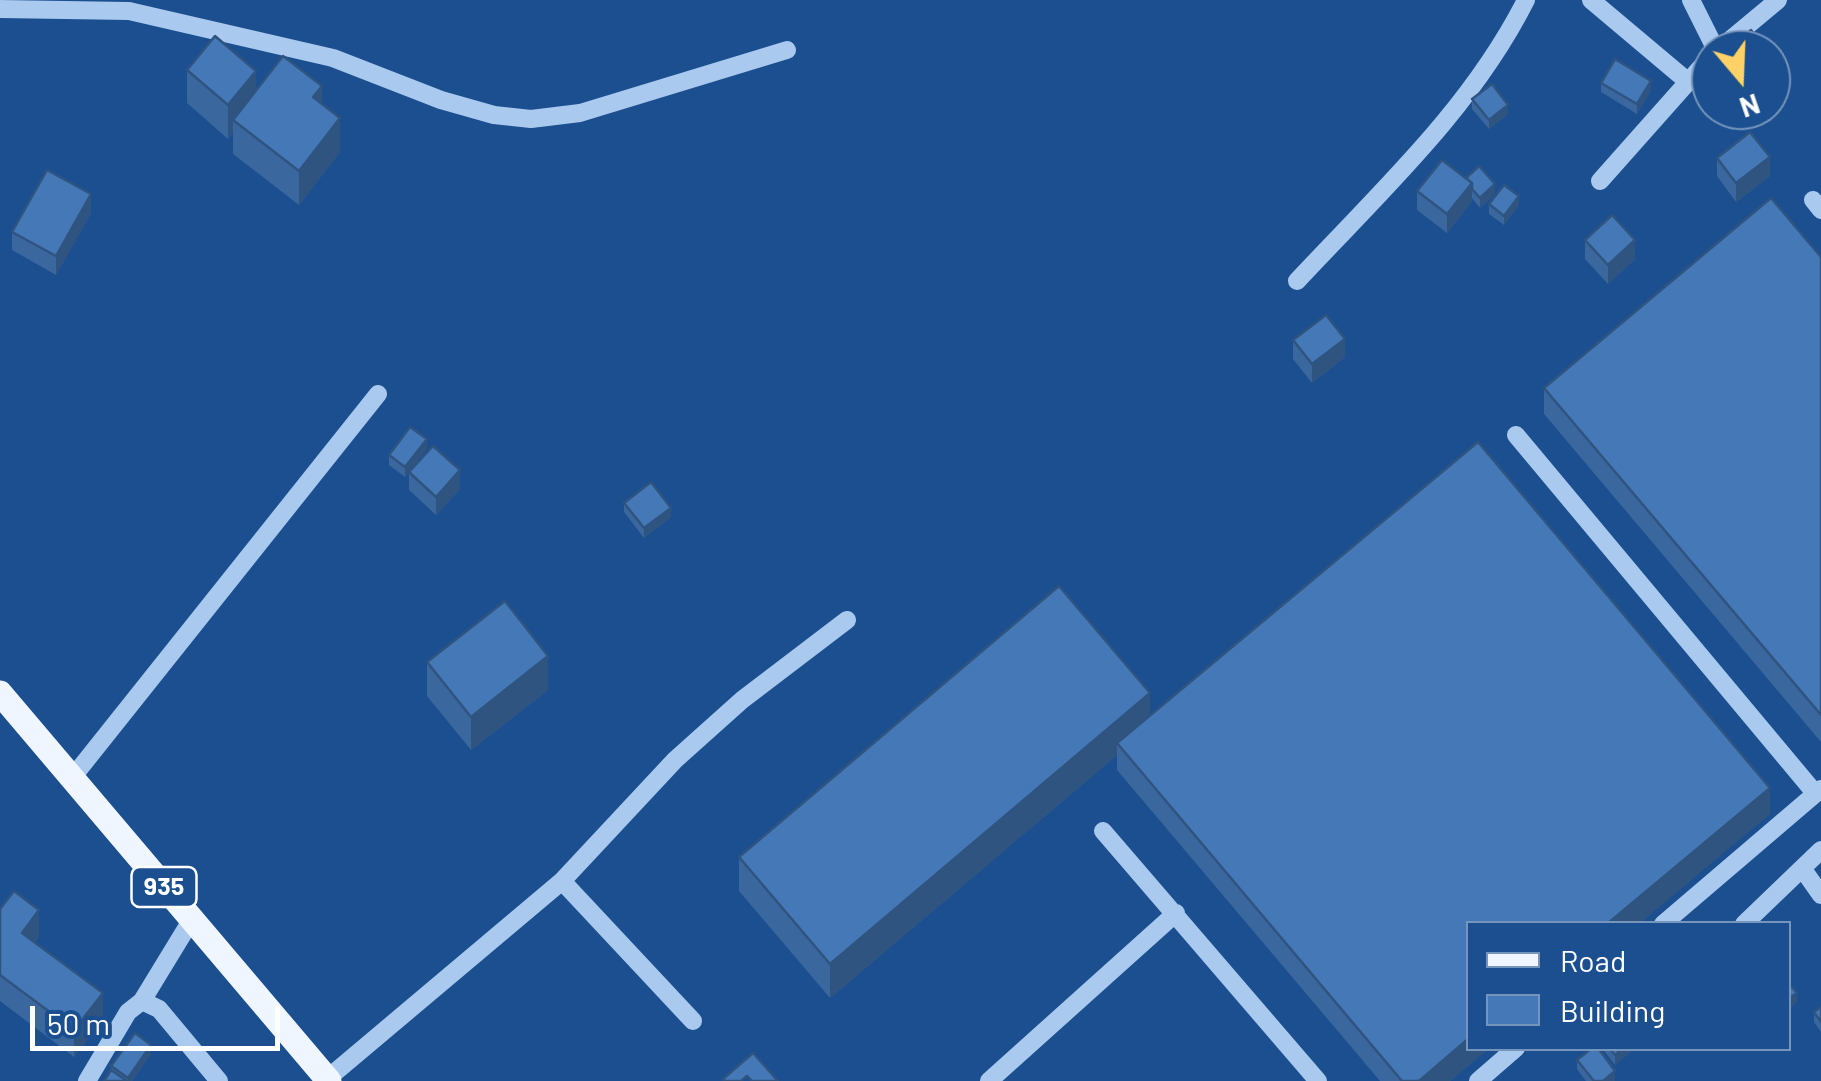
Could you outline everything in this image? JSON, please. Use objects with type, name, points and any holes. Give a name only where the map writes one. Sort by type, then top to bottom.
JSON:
[{"type":"main road","name":"935","points":[[0,693],[328,1080]]},
{"type":"street","points":[[1297,280],[1457,109],[1504,44],[1526,0]]},
{"type":"street","points":[[1591,0],[1686,80]]},
{"type":"street","points":[[1690,0],[1706,30]]},
{"type":"street","points":[[1741,30],[1778,0]]},
{"type":"street","points":[[0,9],[129,11],[334,58],[440,100],[494,115],[531,119],[580,113],[787,50]]},
{"type":"street","points":[[1600,180],[1691,75]]},
{"type":"street","points":[[72,778],[378,394]]},
{"type":"street","points":[[1516,434],[1818,791],[1666,921]]},
{"type":"street","points":[[328,1080],[562,882],[688,748],[742,700],[847,620]]},
{"type":"street","points":[[1103,832],[1318,1081]]},
{"type":"street","points":[[1747,921],[1821,850]]},
{"type":"street","points":[[1802,868],[1821,895]]},
{"type":"street","points":[[562,882],[693,1022]]},
{"type":"street","points":[[990,1081],[1176,913]]},
{"type":"street","points":[[87,1081],[128,1012],[142,1001],[192,919]]},
{"type":"street","points":[[142,1001],[159,1008],[220,1081]]},
{"type":"street","points":[[1478,1081],[1513,1051]]},
{"type":"building","points":[[215,36],[256,71],[228,105],[187,70]]},
{"type":"building","points":[[283,56],[322,86],[313,97],[340,118],[299,171],[233,120]]},
{"type":"building","points":[[1615,59],[1651,81],[1637,104],[1601,83]]},
{"type":"building","points":[[1492,84],[1508,105],[1489,120],[1472,99]]},
{"type":"building","points":[[1750,132],[1770,157],[1736,183],[1717,158]]},
{"type":"building","points":[[1442,160],[1472,183],[1447,214],[1417,191]]},
{"type":"building","points":[[1479,166],[1495,184],[1480,198],[1466,178]]},
{"type":"building","points":[[47,170],[91,194],[56,256],[12,232]]},
{"type":"building","points":[[1504,185],[1519,196],[1504,216],[1489,204]]},
{"type":"building","points":[[1771,198],[1821,257],[1821,715],[1544,388]]},
{"type":"building","points":[[1612,215],[1635,240],[1608,265],[1585,240]]},
{"type":"building","points":[[1326,315],[1345,339],[1312,364],[1293,340]]},
{"type":"building","points":[[410,427],[427,439],[405,467],[389,455]]},
{"type":"building","points":[[1478,442],[1770,788],[1611,921],[1466,921],[1466,1041],[1419,1081],[1402,1081],[1117,743]]},
{"type":"building","points":[[433,446],[460,470],[436,497],[409,472]]},
{"type":"building","points":[[651,482],[671,508],[644,528],[624,503]]},
{"type":"building","points":[[1059,586],[1150,693],[830,964],[739,857]]},
{"type":"building","points":[[505,601],[548,656],[471,717],[427,662]]},
{"type":"building","points":[[14,891],[39,910],[22,933],[103,993],[74,1030],[0,975],[0,909]]},
{"type":"building","points":[[135,1033],[151,1045],[128,1078],[111,1066]]},
{"type":"building","points":[[1588,1051],[1600,1051],[1615,1071],[1603,1081],[1594,1081],[1577,1060]]},
{"type":"building","points":[[753,1053],[778,1081],[752,1081],[747,1076],[741,1081],[723,1079]]},
{"type":"building","points":[[111,1070],[127,1081],[104,1081]]}]
